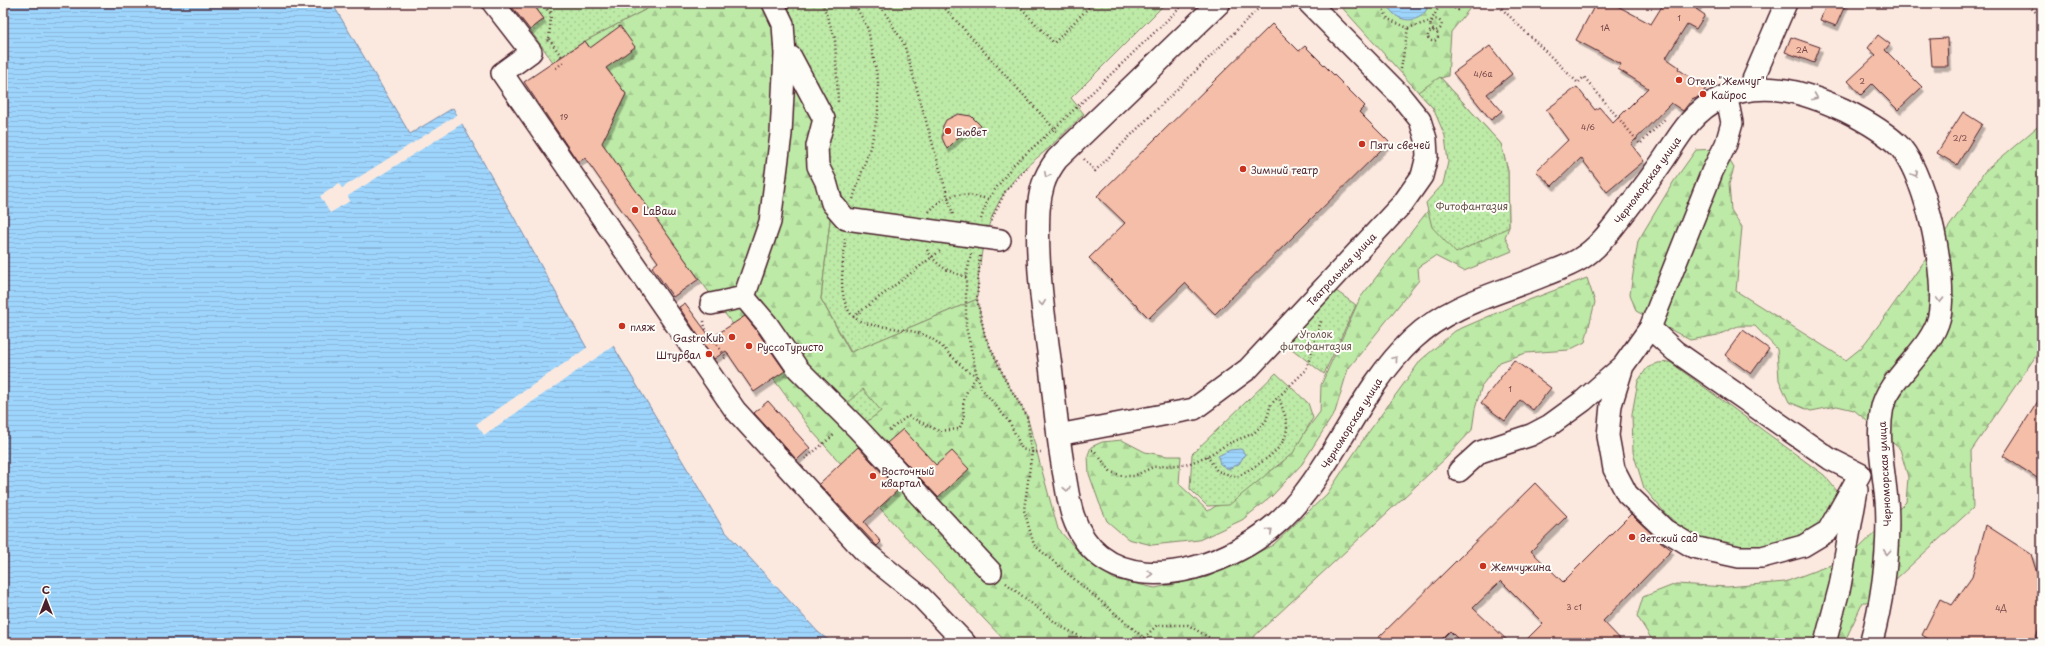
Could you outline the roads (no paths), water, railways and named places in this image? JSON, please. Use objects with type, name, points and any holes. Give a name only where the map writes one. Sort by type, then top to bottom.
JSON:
[{"type":"main road","points":[[1059,443],[1038,261],[1038,203],[1047,172],[1071,145],[1220,3]]},
{"type":"main road","name":"Черноморская улица","points":[[1059,443],[1074,520],[1082,535],[1097,552],[1113,565],[1139,573],[1156,574],[1204,565],[1236,552],[1266,535],[1292,512],[1312,486],[1372,386],[1409,343],[1434,321],[1458,308],[1559,269],[1580,259],[1600,243],[1653,175],[1688,123],[1703,108],[1722,97],[1750,89],[1777,89],[1811,95],[1867,122],[1902,150],[1919,183],[1939,252],[1939,318],[1930,339],[1886,396],[1882,404],[1881,450],[1886,505],[1887,546],[1882,603],[1871,643]]},
{"type":"street","points":[[493,3],[531,52],[502,73],[735,410],[864,551],[921,597],[965,643]]},
{"type":"street","points":[[744,296],[770,222],[781,134],[785,54],[783,24],[773,3]]},
{"type":"street","name":"Театральная улица","points":[[1059,443],[1194,409],[1248,368],[1403,203],[1422,176],[1427,156],[1426,139],[1420,120],[1399,94],[1309,3]]},
{"type":"street","points":[[1750,89],[1786,3]]},
{"type":"street","points":[[785,54],[791,56],[824,119],[817,146],[818,166],[826,182],[832,203],[846,218],[992,239]]},
{"type":"street","points":[[1459,471],[1480,452],[1524,438],[1550,425],[1584,401],[1623,366],[1650,328],[1712,172],[1726,144],[1732,123],[1729,108],[1722,97]]},
{"type":"street","points":[[711,304],[744,296]]},
{"type":"street","points":[[744,296],[767,324],[798,369],[858,430],[991,572]]},
{"type":"street","points":[[1650,328],[1675,351],[1830,459],[1860,474]]},
{"type":"street","points":[[1623,366],[1612,405],[1608,436],[1614,469],[1627,494],[1665,530],[1692,547],[1739,557],[1762,557],[1803,546],[1828,531],[1860,474],[1881,450]]},
{"type":"street","points":[[1825,643],[1840,586],[1860,474]]},
{"type":"water","points":[[3,3],[332,3],[410,134],[453,108],[589,352],[609,339],[724,530],[818,632],[832,643],[3,643]]},
{"type":"water","points":[[1387,3],[1429,3],[1426,11],[1421,16],[1409,20],[1396,16]]},
{"type":"water","points":[[1241,449],[1245,454],[1239,464],[1228,469],[1220,464],[1218,456],[1230,450]]},
{"type":"place","name":"Отель \"Жемчуг\"","points":[[1679,80]]},
{"type":"place","name":"Кайрос","points":[[1703,94]]},
{"type":"place","name":"Бювет","points":[[948,131]]},
{"type":"place","name":"Пяти свечей","points":[[1362,144]]},
{"type":"place","name":"Зимний театр","points":[[1243,169]]},
{"type":"place","name":"LaВаш","points":[[635,210]]},
{"type":"place","name":"пляж","points":[[622,326]]},
{"type":"place","name":"GastroKub","points":[[732,337]]},
{"type":"place","name":"РуссоТуристо","points":[[749,346]]},
{"type":"place","name":"Штурвал","points":[[709,354]]},
{"type":"place","name":"Восточный квартал","points":[[873,476]]},
{"type":"place","name":"детский сад","points":[[1632,537]]},
{"type":"place","name":"Жемчужина","points":[[1483,566]]},
{"type":"park label","name":"Фитофантазия","points":[[1472,205]]},
{"type":"park label","name":"Уголок фитофантазия","points":[[1316,338]]}]
